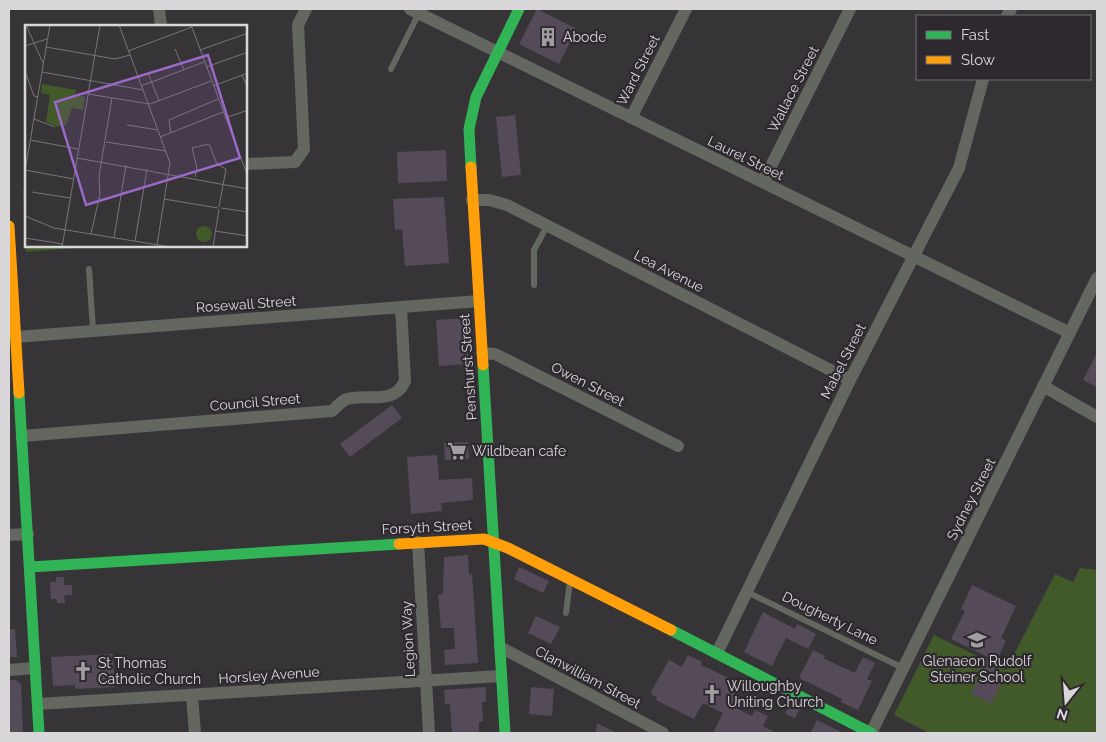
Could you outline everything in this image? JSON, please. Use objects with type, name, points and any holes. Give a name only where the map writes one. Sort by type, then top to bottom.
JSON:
[{"type":"street","points":[[159,9],[161,25]]},
{"type":"street","points":[[248,164],[296,162],[304,149],[298,25],[306,9]]},
{"type":"street","name":"Penshurst Street","points":[[505,733],[469,145],[471,113],[482,81],[519,9]]},
{"type":"street","name":"Ward Street","points":[[631,118],[686,9]]},
{"type":"street","name":"Wallace Street","points":[[763,182],[850,9]]},
{"type":"street","name":"Laurel Street","points":[[414,11],[1070,333]]},
{"type":"street","name":"Mabel Street","points":[[717,653],[745,591],[850,380],[912,256],[959,168],[983,80]]},
{"type":"street","name":"Lea Avenue","points":[[472,200],[489,200],[507,205],[850,380]]},
{"type":"street","points":[[9,226],[11,295],[16,336],[39,733]]},
{"type":"street","name":"Sydney Street","points":[[871,733],[1097,278]]},
{"type":"street","name":"Rosewall Street","points":[[16,336],[478,300]]},
{"type":"street","name":"Council Street","points":[[22,436],[332,411],[346,399],[392,395],[400,389],[405,381],[401,307]]},
{"type":"street","name":"Owen Street","points":[[482,353],[495,354],[678,446]]},
{"type":"street","points":[[1043,386],[1097,417]]},
{"type":"street","points":[[9,535],[28,534]]},
{"type":"street","name":"Forsyth Street","points":[[30,567],[484,539],[570,579],[871,733]]},
{"type":"street","name":"Legion Way","points":[[418,542],[429,733]]},
{"type":"street","name":"Clanwilliam Street","points":[[500,648],[663,733]]},
{"type":"street","points":[[9,670],[35,668]]},
{"type":"street","name":"Horsley Avenue","points":[[38,704],[502,676]]},
{"type":"street","points":[[192,695],[195,733]]},
{"type":"lane","points":[[391,69],[414,11]]},
{"type":"lane","points":[[534,285],[534,250],[546,226]]},
{"type":"lane","points":[[89,269],[93,330]]},
{"type":"lane","points":[[566,613],[570,579]]},
{"type":"lane","name":"Dougherty Lane","points":[[745,591],[903,668]]},
{"type":"green space","points":[[23,189],[25,189],[25,231]]},
{"type":"green space","points":[[26,248],[72,248],[26,252]]},
{"type":"green space","points":[[1080,568],[1097,570],[1097,733],[929,733],[894,715],[934,635],[1006,670],[1055,574],[1073,582]]},
{"type":"building","name":"Abode","points":[[537,9],[577,29],[559,64],[519,44]]},
{"type":"building","points":[[515,115],[521,175],[502,177],[496,117]]},
{"type":"building","points":[[446,150],[447,181],[398,183],[397,152]]},
{"type":"building","points":[[444,197],[449,263],[405,266],[402,229],[395,230],[393,199]]},
{"type":"building","points":[[466,318],[469,364],[439,366],[436,320]]},
{"type":"building","points":[[1097,353],[1097,387],[1083,380]]},
{"type":"building","points":[[392,405],[402,418],[350,457],[340,444]]},
{"type":"building","name":"Wildbean cafe","points":[[468,442],[469,459],[445,460],[444,443]]},
{"type":"building","points":[[437,455],[439,480],[472,478],[473,500],[441,503],[442,511],[411,514],[407,457]]},
{"type":"building","points":[[468,555],[469,574],[472,574],[478,663],[445,665],[444,650],[455,649],[454,628],[441,628],[438,595],[443,594],[444,557]]},
{"type":"building","points":[[519,567],[549,581],[543,593],[514,579]]},
{"type":"building","points":[[56,577],[64,577],[64,585],[72,585],[72,595],[64,595],[65,603],[57,603],[57,599],[51,599],[50,582],[56,582]]},
{"type":"building","points":[[972,585],[1016,606],[1001,638],[1006,641],[993,668],[1005,674],[992,704],[971,694],[988,657],[951,639],[965,611],[961,609]]},
{"type":"building","points":[[763,612],[795,629],[797,624],[816,634],[808,649],[786,638],[772,666],[744,652]]},
{"type":"building","points":[[536,616],[560,627],[551,644],[528,633]]},
{"type":"building","points":[[9,629],[15,629],[17,657],[9,657]]},
{"type":"building","points":[[813,650],[825,656],[823,658],[855,673],[863,657],[875,663],[867,679],[872,681],[858,710],[841,702],[842,699],[799,678]]},
{"type":"building","name":"St Thomas Catholic Church","points":[[113,654],[115,687],[75,689],[75,685],[53,686],[51,657]]},
{"type":"building","name":"Willoughby Uniting Church","points":[[688,655],[702,662],[701,665],[733,680],[728,690],[739,696],[734,707],[752,716],[755,710],[768,716],[763,726],[776,733],[713,733],[723,713],[703,703],[694,719],[656,700],[657,697],[651,694],[652,690],[669,660],[682,667]]},
{"type":"building","points":[[9,680],[16,680],[21,684],[23,733],[9,733]]},
{"type":"building","points":[[486,687],[486,702],[482,702],[483,721],[479,722],[479,733],[452,733],[450,704],[445,704],[444,690]]},
{"type":"building","points":[[531,687],[554,689],[552,716],[529,714]]},
{"type":"building","points":[[790,704],[800,709],[795,718],[785,714]]},
{"type":"building","points":[[817,720],[843,733],[810,733]]},
{"type":"building","points":[[597,723],[617,733],[596,733]]},
{"type":"traffic: fast","points":[[471,167],[469,129],[476,97],[519,9]]},
{"type":"traffic: fast","points":[[483,365],[505,733]]},
{"type":"traffic: fast","points":[[19,393],[39,733]]},
{"type":"traffic: fast","points":[[30,567],[399,544]]},
{"type":"traffic: fast","points":[[671,630],[871,733]]},
{"type":"traffic: slow","points":[[471,167],[483,365]]},
{"type":"traffic: slow","points":[[9,226],[19,393]]},
{"type":"traffic: slow","points":[[399,544],[484,539],[508,548],[671,630]]},
{"type":"place","name":"Abode","points":[[548,37]]},
{"type":"place","name":"Wildbean cafe","points":[[457,451]]},
{"type":"place","name":"Glenaeon Rudolf Steiner School","points":[[977,640]]},
{"type":"place","name":"St Thomas Catholic Church","points":[[83,671]]},
{"type":"place","name":"Willoughby Uniting Church","points":[[712,694]]}]
